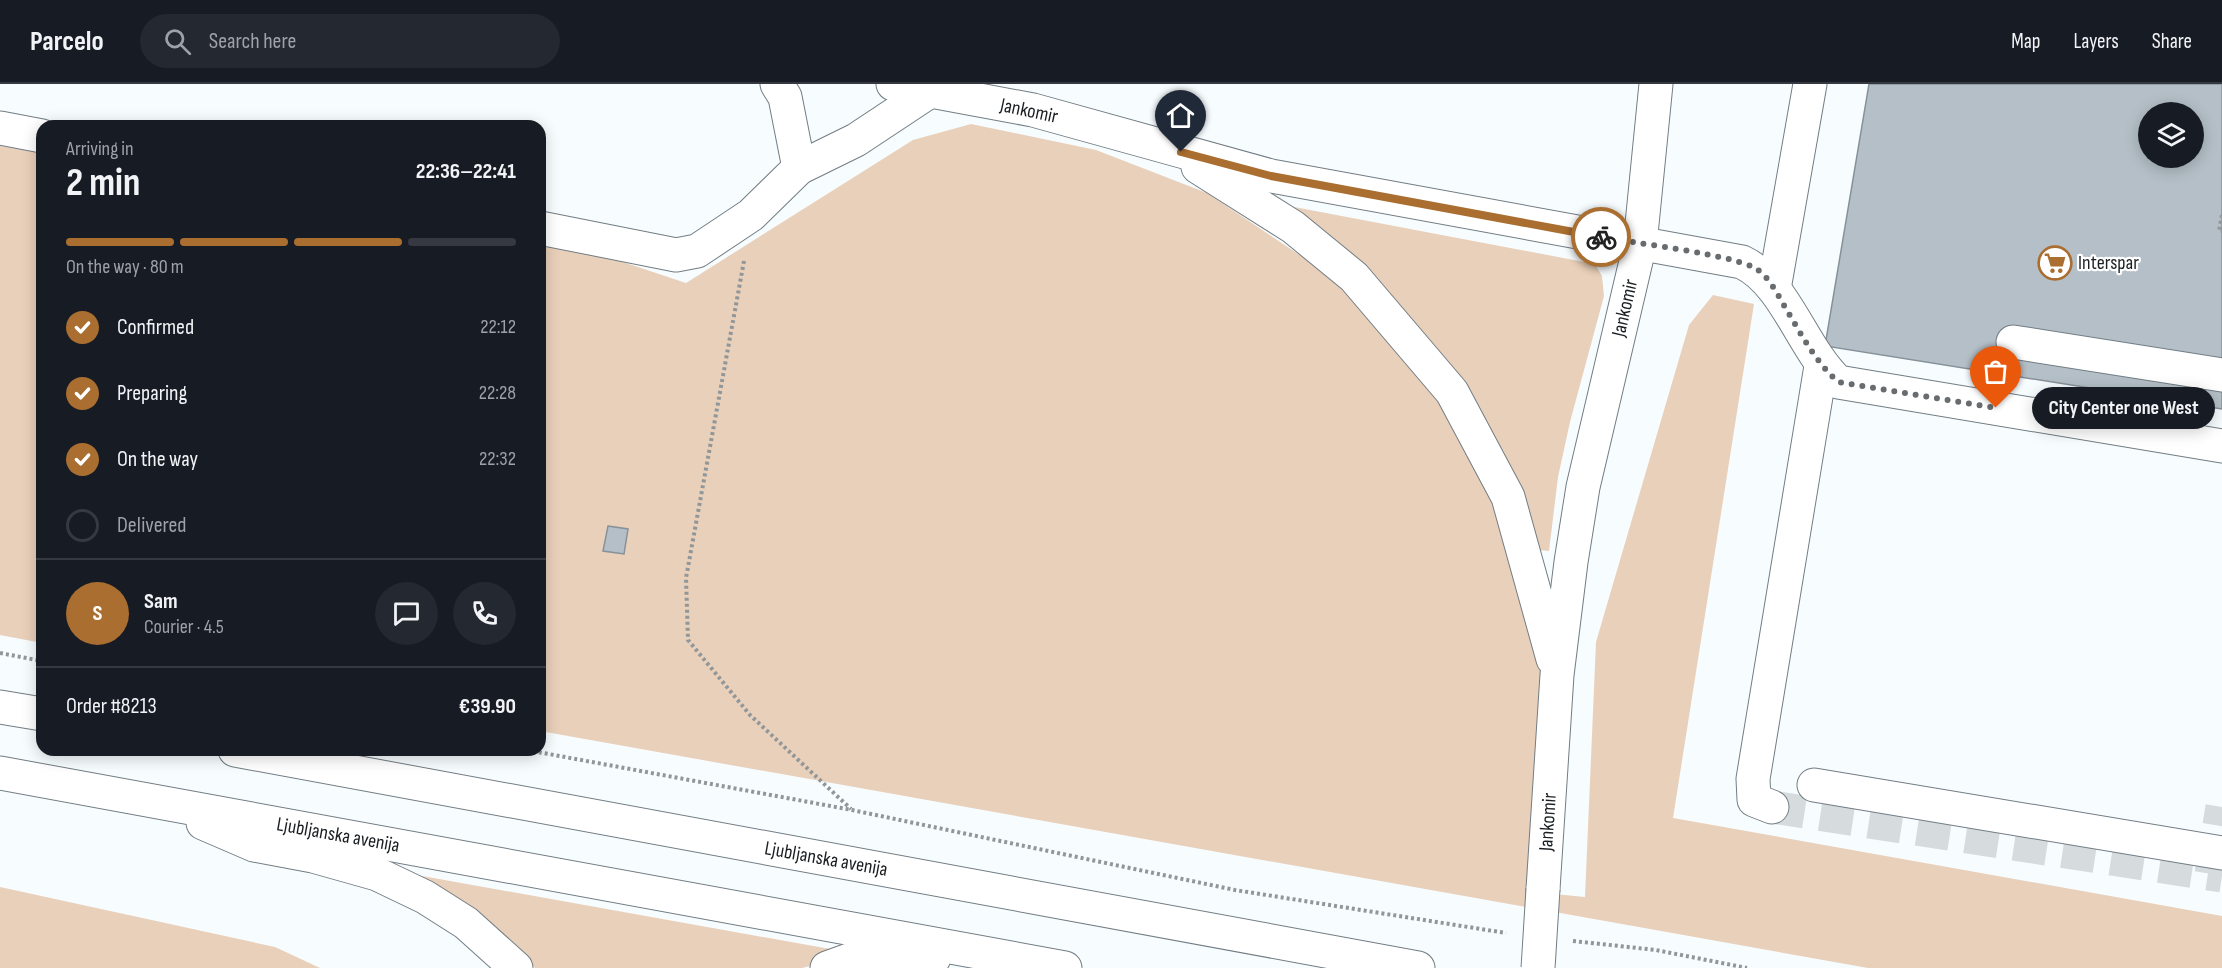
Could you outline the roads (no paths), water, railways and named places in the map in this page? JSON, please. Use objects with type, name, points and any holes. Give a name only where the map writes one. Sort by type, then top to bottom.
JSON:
[{"type":"main road","points":[[777,84],[785,97],[799,168]]},
{"type":"main road","name":"Jankomir","points":[[893,84],[1033,110],[1271,176],[1640,244],[1582,487],[1557,675],[1538,968]]},
{"type":"main road","points":[[1656,84],[1640,244],[1742,262],[1758,270],[1774,289],[1821,366],[1838,382],[2222,446]]},
{"type":"main road","points":[[1774,289],[1810,84]]},
{"type":"main road","points":[[546,229],[676,255],[697,251],[751,215],[799,168],[856,140],[930,91]]},
{"type":"main road","points":[[0,128],[36,135]]},
{"type":"main road","name":"Jankomir","points":[[1163,146],[1293,227],[1354,277],[1452,392],[1508,497],[1557,675]]},
{"type":"main road","points":[[2013,342],[2222,375]]},
{"type":"main road","points":[[1772,807],[1754,800],[1753,779],[1821,366]]},
{"type":"main road","points":[[0,707],[36,713]]},
{"type":"main road","name":"Ljubljanska avenija","points":[[268,756],[1418,968]]},
{"type":"main road","name":"Ljubljanska avenija","points":[[0,773],[1065,968]]},
{"type":"main road","points":[[1814,785],[2222,853]]},
{"type":"main road","points":[[155,801],[254,845],[313,856],[387,879],[425,897],[466,923],[516,968]]},
{"type":"main road","points":[[826,968],[849,960],[1008,957]]},
{"type":"tunnel","points":[[1772,807],[2222,876]]},
{"type":"tunnel","points":[[2211,874],[2222,807]]},
{"type":"place","name":"Interspar","points":[[2055,263]]},
{"type":"place","name":"City Center one West","points":[[1996,408]]}]
